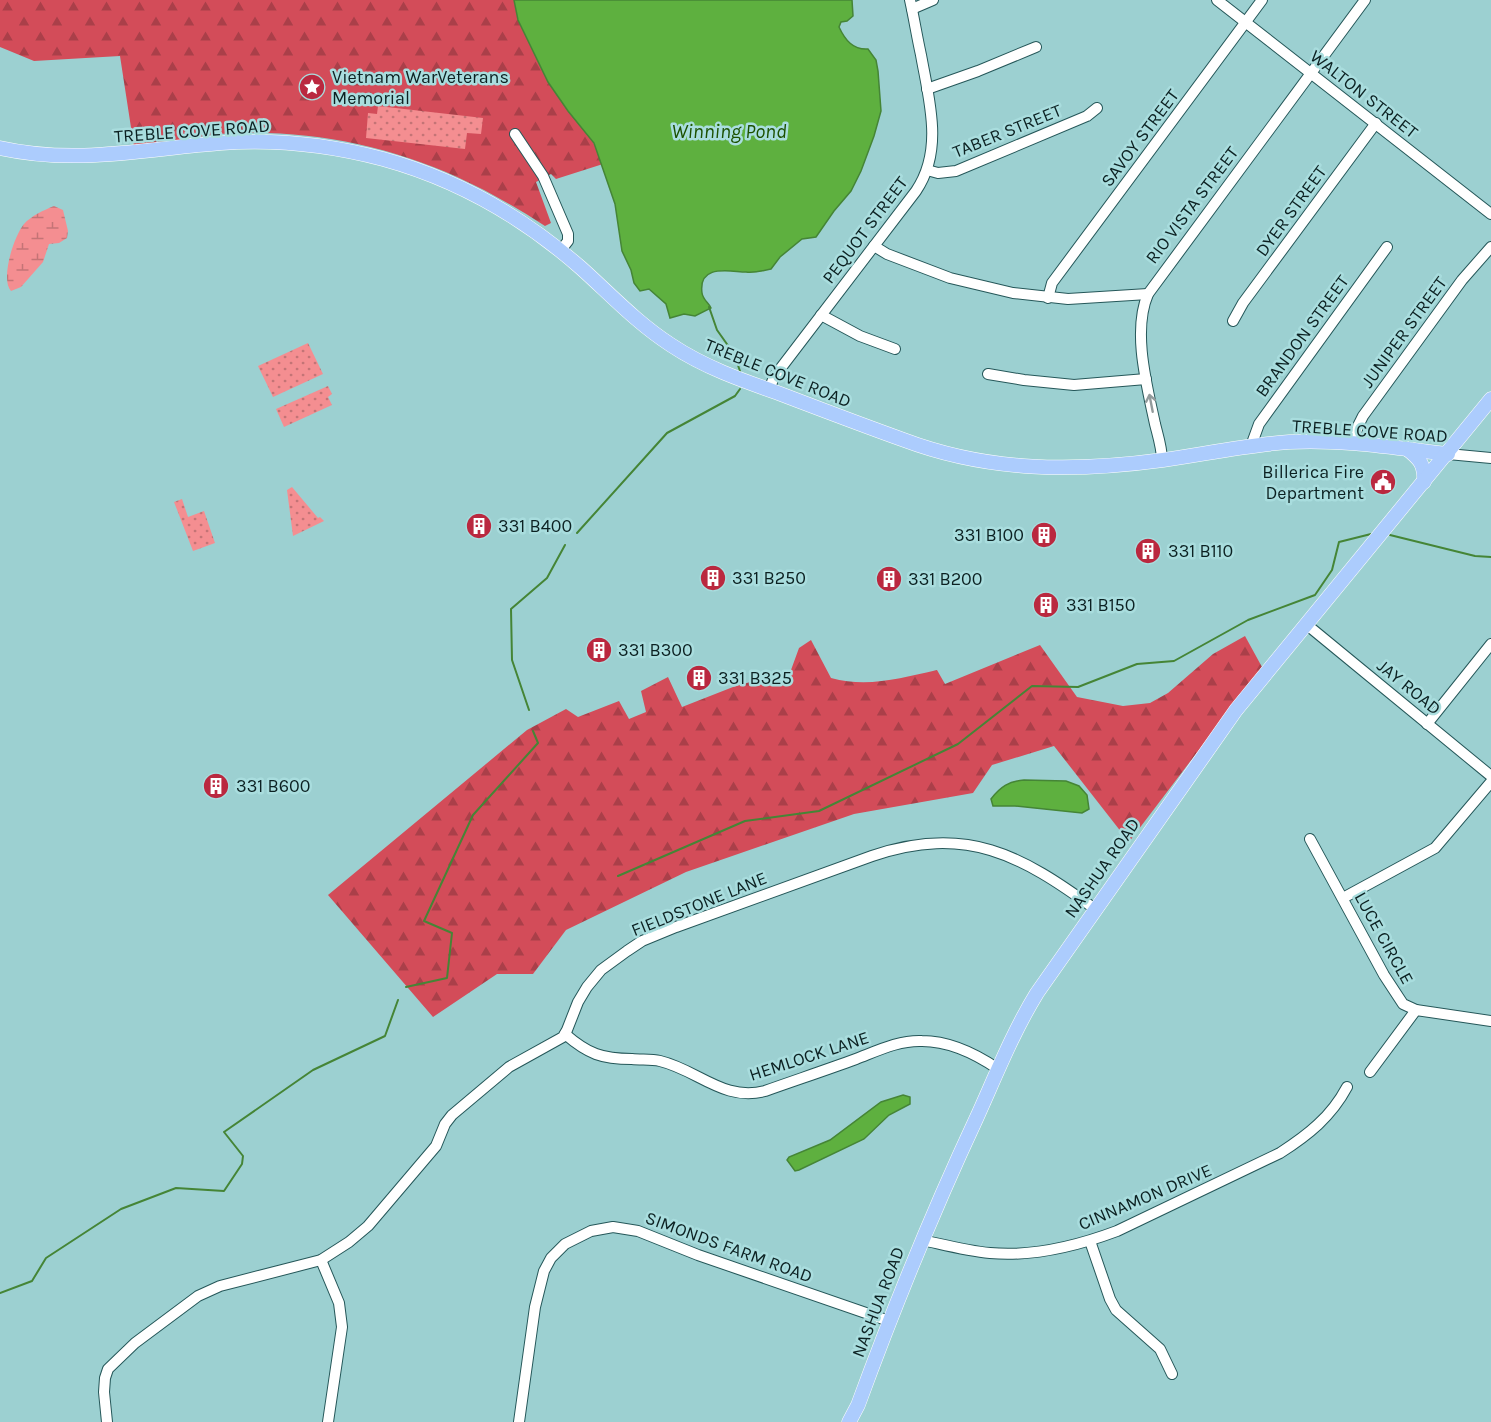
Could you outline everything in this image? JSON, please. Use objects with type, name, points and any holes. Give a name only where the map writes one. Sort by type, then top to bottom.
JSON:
[{"type":"main road","name":"TREBLE COVE ROAD","points":[[0,148],[33,155],[70,157],[104,156],[235,142],[282,143],[330,148],[382,159],[458,187],[517,219],[560,251],[645,327],[668,344],[707,365],[917,445],[978,460],[1058,469],[1109,467],[1251,446],[1300,442],[1353,444],[1448,454]]},
{"type":"main road","name":"NASHUA ROAD","points":[[849,1422],[858,1405],[922,1240],[1027,1008],[1236,710],[1491,399]]},
{"type":"main road","points":[[1407,449],[1420,458],[1423,465],[1424,482]]},
{"type":"street","points":[[911,4],[933,0]]},
{"type":"street","name":"WALTON STREET","points":[[1218,0],[1491,214]]},
{"type":"street","name":"SAVOY STREET","points":[[1048,298],[1052,283],[1262,0]]},
{"type":"street","name":"RIO VISTA STREET","points":[[1162,460],[1146,379],[1141,323],[1148,294],[1365,0]]},
{"type":"street","name":"PEQUOT STREET","points":[[769,390],[774,377],[921,184],[927,170],[932,138],[927,89],[911,4]]},
{"type":"street","points":[[927,89],[1036,47]]},
{"type":"street","name":"TABER STREET","points":[[927,170],[944,173],[956,171],[1087,116],[1097,108]]},
{"type":"street","name":"DYER STREET","points":[[1233,321],[1243,303],[1376,123]]},
{"type":"street","points":[[515,134],[543,176],[568,234],[568,241],[560,251]]},
{"type":"street","points":[[874,246],[887,254],[950,278],[996,290],[1048,298],[1148,294]]},
{"type":"street","name":"BRANDON STREET","points":[[1251,446],[1259,424],[1387,247]]},
{"type":"street","name":"JUNIPER STREET","points":[[1353,444],[1363,416],[1462,280],[1491,247]]},
{"type":"street","points":[[821,315],[860,336],[895,349]]},
{"type":"street","points":[[988,374],[1074,385],[1146,379]]},
{"type":"street","name":"TREBLE COVE ROAD","points":[[1448,454],[1491,458]]},
{"type":"street","name":"JAY ROAD","points":[[1306,624],[1491,776]]},
{"type":"street","points":[[1427,724],[1491,644]]},
{"type":"street","points":[[1342,898],[1436,848],[1491,782]]},
{"type":"street","name":"LUCE CIRCLE","points":[[1311,839],[1384,975],[1403,1004],[1416,1010]]},
{"type":"street","name":"FIELDSTONE LANE","points":[[565,1034],[578,1002],[597,975],[642,941],[899,848],[950,843],[1005,854],[1044,873],[1095,909]]},
{"type":"street","points":[[1370,1072],[1416,1010],[1491,1021]]},
{"type":"street","points":[[107,1422],[105,1378],[108,1369],[135,1343],[198,1296],[220,1286],[321,1260],[349,1242],[381,1212],[436,1146],[445,1124],[452,1115],[509,1067],[554,1043],[565,1034]]},
{"type":"street","name":"HEMLOCK LANE","points":[[565,1034],[586,1051],[598,1056],[661,1061],[739,1094],[753,1095],[885,1048],[915,1041],[949,1045],[984,1059],[998,1069]]},
{"type":"street","name":"CINNAMON DRIVE","points":[[922,1240],[993,1253],[1030,1252],[1090,1241],[1117,1231],[1280,1153],[1300,1140],[1329,1115],[1347,1087]]},
{"type":"street","name":"SIMONDS FARM ROAD","points":[[519,1422],[536,1300],[544,1271],[551,1258],[565,1244],[591,1231],[613,1227],[638,1231],[698,1255],[889,1321]]},
{"type":"street","points":[[1090,1241],[1116,1310],[1160,1349],[1172,1374]]},
{"type":"street","points":[[321,1260],[339,1303],[342,1327],[328,1422]]},
{"type":"green space","points":[[0,0],[514,0],[518,20],[548,82],[568,111],[590,135],[603,164],[556,179],[551,174],[536,182],[551,223],[545,226],[480,188],[429,165],[371,147],[342,141],[311,136],[250,133],[209,135],[134,147],[120,56],[34,61],[0,47]]},
{"type":"green space","points":[[378,106],[483,118],[481,134],[467,133],[465,149],[366,138],[368,113],[377,114]]},
{"type":"green space","points":[[54,206],[63,210],[68,231],[67,238],[59,243],[49,244],[43,262],[21,287],[11,291],[8,285],[8,268],[20,230],[30,218]]},
{"type":"green space","points":[[308,343],[323,374],[273,397],[258,366]]},
{"type":"green space","points":[[328,386],[332,394],[328,397],[332,405],[284,427],[276,409]]},
{"type":"green space","points":[[292,487],[318,518],[324,521],[293,536],[287,490]]},
{"type":"green space","points":[[182,499],[188,517],[204,511],[215,543],[193,551],[174,502]]},
{"type":"green space","points":[[1245,636],[1262,667],[1129,842],[1054,746],[992,765],[973,793],[854,814],[686,872],[566,930],[533,974],[497,974],[433,1017],[328,895],[527,730],[566,709],[578,717],[619,701],[629,719],[646,712],[641,691],[668,677],[682,707],[733,687],[791,670],[799,648],[811,640],[831,678],[871,682],[937,670],[945,684],[1040,645],[1077,697],[1123,706],[1150,703],[1168,693],[1213,654]]},
{"type":"water","name":"Winning Pond","points":[[514,0],[852,0],[853,16],[841,22],[839,27],[850,43],[858,48],[868,49],[876,60],[881,111],[861,171],[851,191],[816,237],[802,239],[780,257],[771,269],[755,272],[717,271],[710,273],[702,283],[702,293],[711,308],[695,316],[684,314],[670,318],[666,304],[649,289],[640,291],[634,283],[622,251],[615,204],[594,143],[548,82],[518,20]]},
{"type":"water","points":[[1024,780],[1066,781],[1079,786],[1087,795],[1089,809],[1082,813],[993,806],[991,799],[1001,788],[1009,783]]},
{"type":"water","points":[[903,1095],[910,1097],[910,1104],[889,1115],[864,1139],[799,1170],[795,1171],[787,1160],[789,1157],[830,1140],[881,1102]]},
{"type":"waterway","points":[[709,307],[717,330],[734,354],[740,371]]},
{"type":"waterway","points":[[577,533],[667,433],[735,396],[740,389]]},
{"type":"waterway","points":[[618,876],[745,821],[819,811],[958,744],[1032,686],[1078,687],[1137,664],[1174,661],[1248,620],[1315,595],[1332,570],[1339,542],[1371,534]]},
{"type":"waterway","points":[[1390,535],[1475,556],[1491,557]]},
{"type":"waterway","points":[[529,710],[512,660],[511,609],[547,578],[565,545]]},
{"type":"waterway","points":[[406,987],[447,978],[452,933],[424,921],[473,815],[538,743],[533,731]]},
{"type":"waterway","points":[[0,1293],[32,1281],[46,1258],[121,1209],[176,1188],[224,1191],[242,1164],[243,1156],[224,1132],[313,1070],[385,1036],[398,1000]]},
{"type":"place","name":"Vietnam WarVeterans Memorial","points":[[312,87]]},
{"type":"place","name":"Billerica Fire Department","points":[[1383,482]]},
{"type":"place","name":"331 B400","points":[[479,526]]},
{"type":"place","name":"331 B100","points":[[1044,535]]},
{"type":"place","name":"331 B110","points":[[1148,551]]},
{"type":"place","name":"331 B250","points":[[713,578]]},
{"type":"place","name":"331 B200","points":[[889,579]]},
{"type":"place","name":"331 B150","points":[[1046,605]]},
{"type":"place","name":"331 B300","points":[[599,650]]},
{"type":"place","name":"331 B325","points":[[699,678]]},
{"type":"place","name":"331 B600","points":[[216,786]]}]
